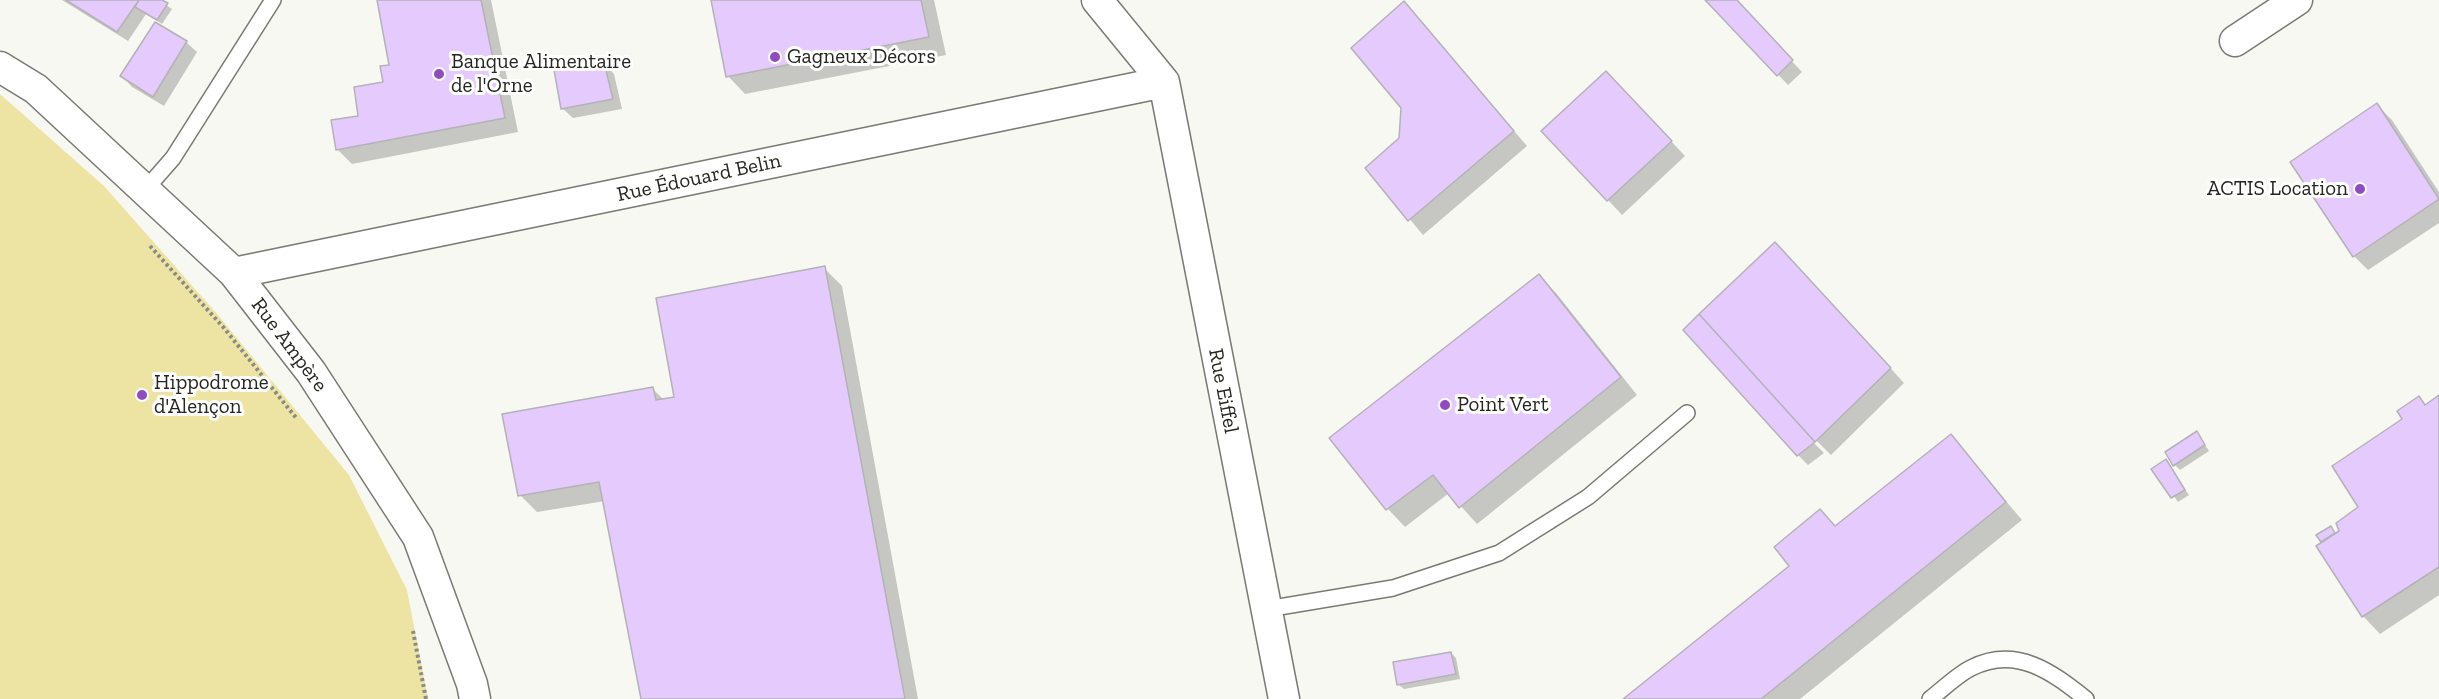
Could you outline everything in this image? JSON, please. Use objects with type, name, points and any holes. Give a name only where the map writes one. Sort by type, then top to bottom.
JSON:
[{"type":"street","points":[[1097,0],[1164,82]]},
{"type":"street","points":[[2235,41],[2297,0]]},
{"type":"street","name":"Rue Ampère","points":[[0,67],[36,89],[234,273],[311,372],[418,537],[472,684],[475,699]]},
{"type":"street","name":"Rue Édouard Belin","points":[[234,273],[1164,82]]},
{"type":"street","name":"Rue Eiffel","points":[[1164,82],[1284,699]]},
{"type":"lane","points":[[145,190],[173,158],[273,0]]},
{"type":"lane","points":[[1267,609],[1392,588],[1499,553],[1588,497],[1688,413]]},
{"type":"lane","points":[[1930,699],[1971,668],[2000,660],[2032,662],[2055,675],[2086,699]]},
{"type":"path","name":"Rue Ampère","points":[[147,243],[224,328],[302,425]]},
{"type":"path","points":[[411,620],[426,699]]},
{"type":"shaded area","name":"Hippodrome d'Alençon","points":[[0,94],[104,186],[218,315],[349,475],[407,590],[428,699],[0,699]]},
{"type":"building","points":[[66,0],[139,0],[117,32]]},
{"type":"building","points":[[139,0],[162,0],[168,3],[157,20],[135,7]]},
{"type":"building","name":"Banque Alimentaire de l'Orne","points":[[377,0],[481,0],[505,118],[336,150],[331,120],[358,116],[354,87],[383,82],[380,66],[389,65]]},
{"type":"building","name":"Gagneux Décors","points":[[711,0],[921,0],[929,37],[726,77]]},
{"type":"building","points":[[1705,0],[1737,0],[1793,60],[1777,76]]},
{"type":"building","points":[[1404,1],[1514,131],[1408,221],[1365,168],[1399,138],[1401,108],[1351,48]]},
{"type":"building","points":[[155,22],[187,41],[153,97],[120,76]]},
{"type":"building","points":[[604,62],[613,99],[561,109],[554,70]]},
{"type":"building","points":[[1606,71],[1672,141],[1607,201],[1541,131]]},
{"type":"building","points":[[2377,103],[2439,199],[2353,257],[2290,162]]},
{"type":"building","points":[[1775,242],[1891,368],[1815,442],[1699,314]]},
{"type":"building","points":[[825,266],[905,699],[641,699],[599,482],[518,496],[502,414],[653,387],[656,400],[674,397],[656,298]]},
{"type":"building","points":[[1539,274],[1621,377],[1459,508],[1433,475],[1386,510],[1329,438]]},
{"type":"building","points":[[1699,314],[1815,442],[1797,456],[1683,330]]},
{"type":"building","points":[[2439,395],[2439,567],[2362,617],[2316,546],[2339,531],[2336,523],[2358,507],[2332,466],[2402,419],[2397,411],[2419,396],[2425,405]]},
{"type":"building","points":[[2197,431],[2205,445],[2173,466],[2165,452]]},
{"type":"building","points":[[1951,434],[2006,502],[1761,699],[1623,699],[1789,566],[1774,547],[1820,509],[1835,526]]},
{"type":"building","points":[[2166,459],[2185,490],[2171,498],[2151,469]]},
{"type":"building","points":[[2331,526],[2335,533],[2321,542],[2316,535]]},
{"type":"building","points":[[1451,652],[1456,674],[1397,685],[1393,662]]},
{"type":"place","name":"Gagneux Décors","points":[[775,57]]},
{"type":"place","name":"Banque Alimentaire de l'Orne","points":[[439,74]]},
{"type":"place","name":"ACTIS Location","points":[[2360,189]]},
{"type":"place","name":"Hippodrome d'Alençon","points":[[142,395]]},
{"type":"place","name":"Point Vert","points":[[1445,405]]}]
